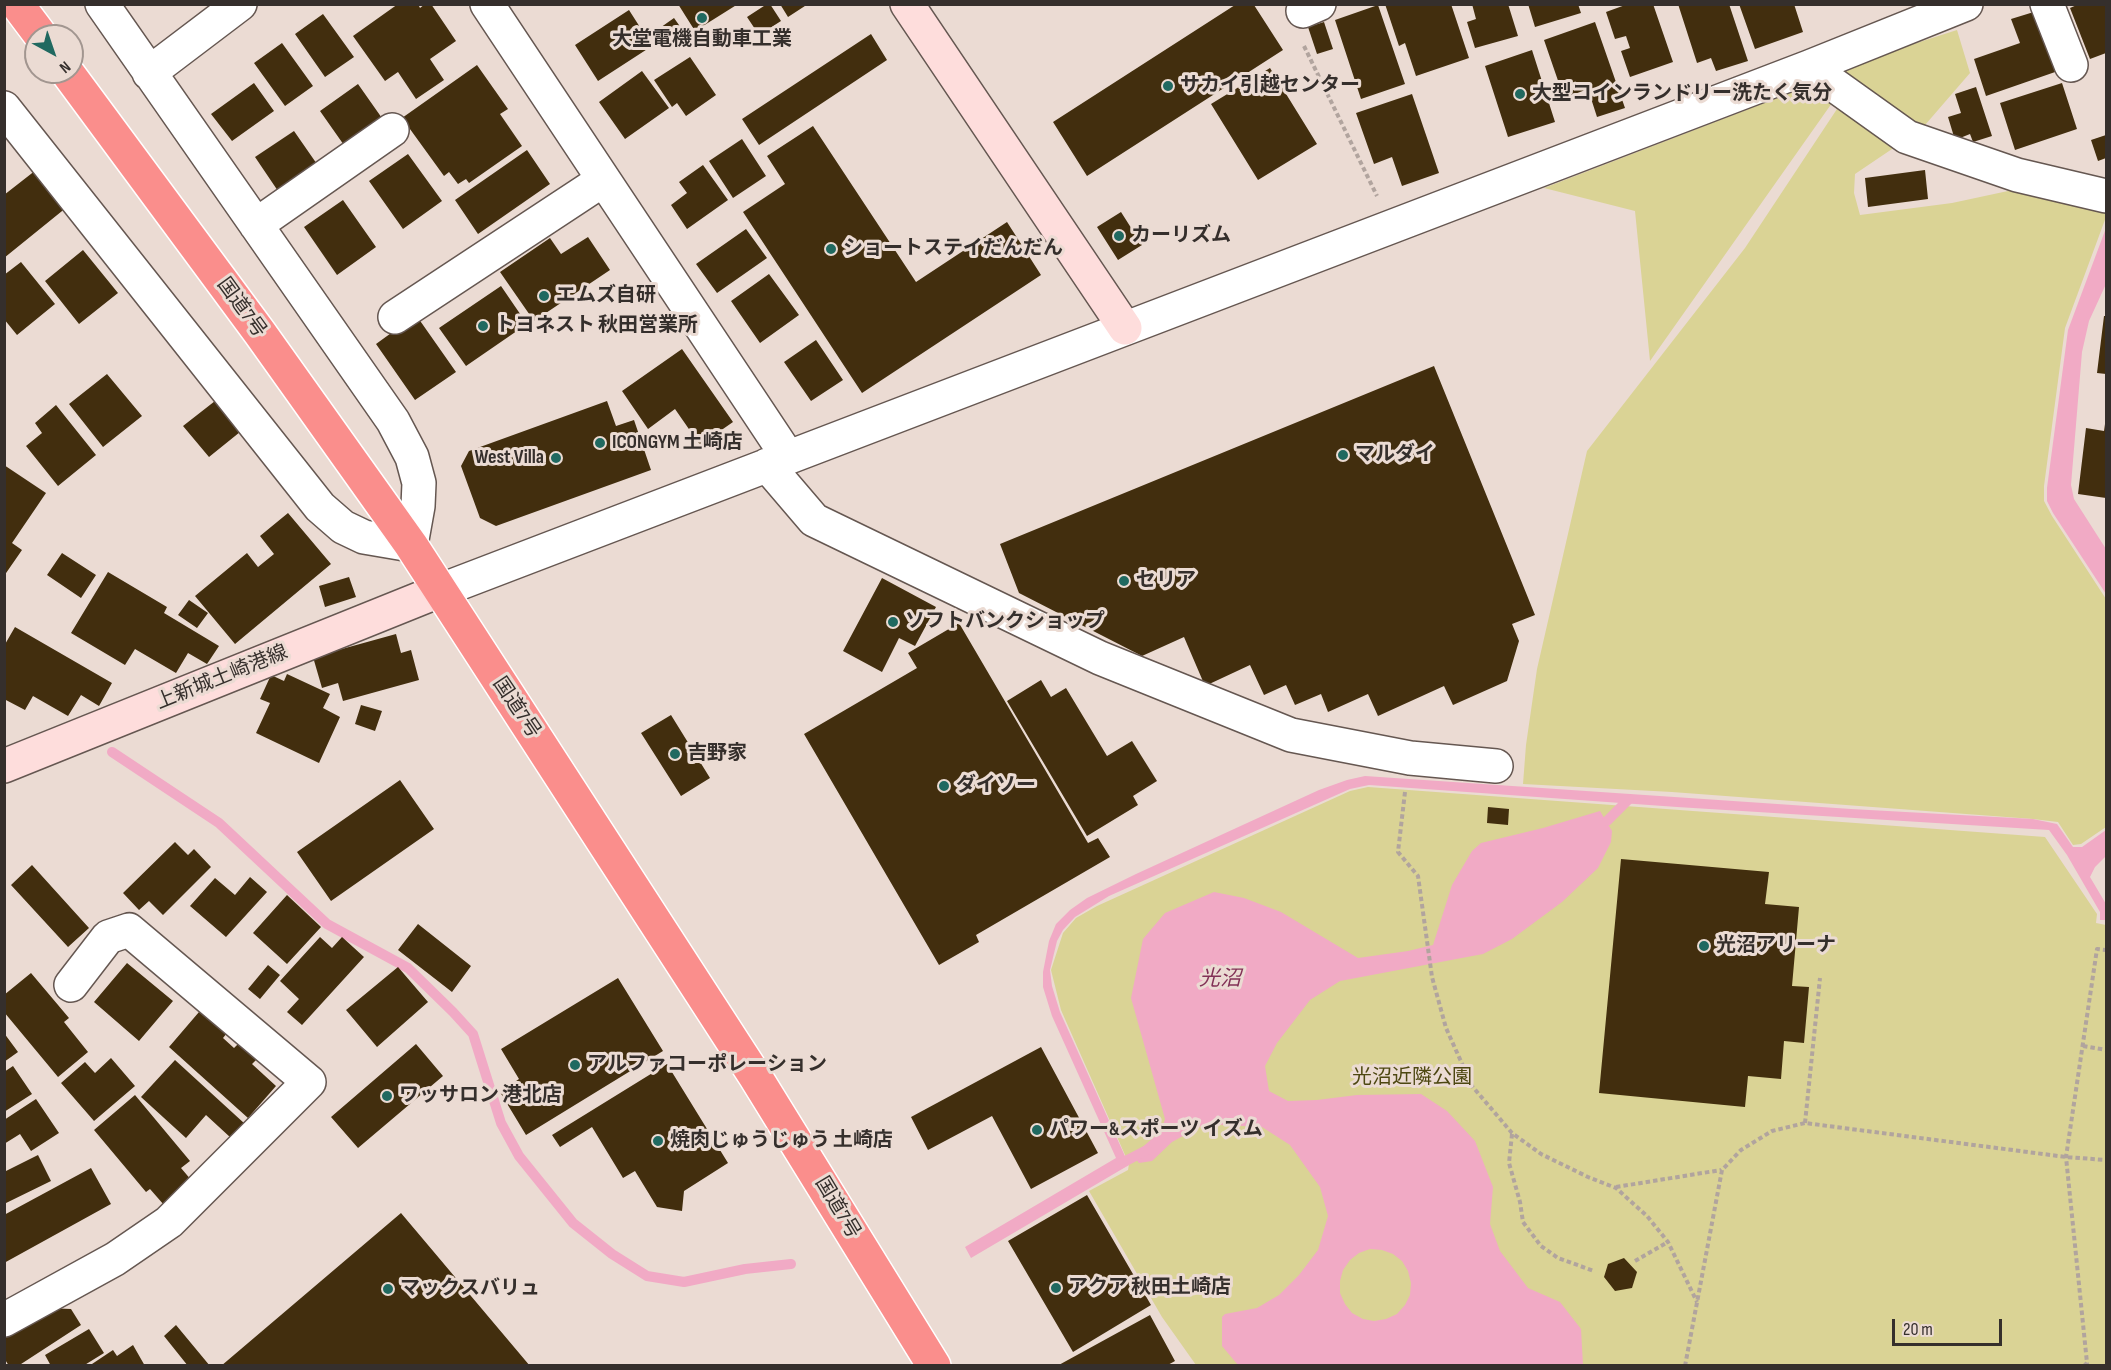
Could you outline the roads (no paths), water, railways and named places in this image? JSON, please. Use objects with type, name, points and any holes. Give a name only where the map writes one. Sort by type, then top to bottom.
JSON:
[{"type":"highway","points":[[17,4],[31,24]]},
{"type":"highway","name":"国道7号","points":[[76,84],[260,333],[411,545],[755,1076],[934,1365]]},
{"type":"main road","points":[[907,4],[1125,328]]},
{"type":"main road","name":"上新城土崎港線","points":[[4,766],[439,591]]},
{"type":"street","points":[[4,108],[320,507],[343,527],[364,537],[411,545],[418,506],[419,483],[412,457],[393,421],[102,4]]},
{"type":"street","points":[[149,73],[240,4]]},
{"type":"street","points":[[487,4],[603,180],[814,520],[1100,658],[1291,735],[1410,758],[1496,766]]},
{"type":"street","points":[[439,591],[1809,67],[1915,14],[1966,4]]},
{"type":"street","points":[[2047,4],[2071,65]]},
{"type":"street","points":[[1809,67],[1906,137],[2017,175],[2106,196]]},
{"type":"street","points":[[256,225],[392,130]]},
{"type":"street","points":[[395,317],[603,180]]},
{"type":"street","points":[[4,1320],[115,1259],[169,1222],[309,1082],[129,930],[108,937],[71,985]]},
{"type":"water","points":[[2106,228],[2106,284],[2089,321],[2082,352],[2071,485],[2074,499],[2106,549],[2106,594],[2053,513],[2047,501],[2047,488],[2068,330]]},
{"type":"water","points":[[1365,776],[2033,819],[2057,824],[2073,847],[2082,847],[2106,830],[2106,856],[2095,867],[2090,877],[2106,904],[2106,920],[2100,920],[2100,912],[2067,855],[2049,830],[1369,785],[1350,789],[1109,896],[1075,917],[1063,930],[1057,941],[1050,970],[1052,986],[1060,1012],[1129,1165],[971,1258],[965,1247],[1116,1158],[1052,1016],[1043,987],[1043,972],[1049,941],[1056,924],[1087,898],[1136,874],[1319,790]]},
{"type":"water","name":"光沼","points":[[1600,811],[1612,831],[1611,842],[1598,868],[1562,902],[1512,939],[1483,954],[1340,981],[1310,1000],[1277,1043],[1265,1066],[1269,1091],[1288,1101],[1357,1095],[1421,1094],[1447,1111],[1475,1141],[1493,1187],[1490,1224],[1500,1251],[1528,1288],[1560,1302],[1581,1329],[1583,1365],[1238,1365],[1222,1346],[1222,1317],[1225,1314],[1257,1308],[1279,1295],[1299,1275],[1318,1250],[1328,1216],[1320,1187],[1290,1145],[1262,1127],[1205,1124],[1172,1142],[1152,1161],[1139,1163],[1135,1158],[1138,1151],[1161,1131],[1165,1119],[1131,998],[1143,939],[1165,913],[1214,892],[1244,898],[1281,912],[1358,958],[1433,945],[1452,885],[1472,851],[1481,843]],"holes":[[[1370,1249],[1382,1250],[1402,1261],[1411,1283],[1410,1295],[1397,1314],[1374,1321],[1363,1319],[1352,1313],[1340,1293],[1343,1270],[1359,1253]]]},
{"type":"waterway","points":[[112,752],[219,823],[327,924],[408,968],[453,1012],[473,1034],[501,1123],[519,1156],[573,1223],[612,1254],[647,1276],[684,1282],[745,1269],[791,1264]]},
{"type":"waterway","points":[[1607,821],[1629,799]]},
{"type":"waterway","points":[[1114,1167],[1147,1150]]},
{"type":"place","name":"大堂電機自動車工業","points":[[702,18]]},
{"type":"place","name":"サカイ引越センター","points":[[1168,86]]},
{"type":"place","name":"大型コインランドリー洗たく気分","points":[[1520,94]]},
{"type":"place","name":"カーリズム","points":[[1119,236]]},
{"type":"place","name":"ショートステイだんだん","points":[[831,249]]},
{"type":"place","name":"エムズ自研","points":[[544,296]]},
{"type":"place","name":"トヨネスト 秋田営業所","points":[[483,326]]},
{"type":"place","name":"ICONGYM 土崎店","points":[[600,443]]},
{"type":"place","name":"マルダイ","points":[[1343,455]]},
{"type":"place","name":"West Villa","points":[[556,458]]},
{"type":"place","name":"セリア","points":[[1124,581]]},
{"type":"place","name":"ソフトバンクショップ","points":[[893,622]]},
{"type":"place","name":"吉野家","points":[[675,754]]},
{"type":"place","name":"ダイソー","points":[[944,786]]},
{"type":"place","name":"光沼アリーナ","points":[[1704,946]]},
{"type":"place","name":"アルファコーポレーション","points":[[575,1065]]},
{"type":"place","name":"ワッサロン 港北店","points":[[387,1096]]},
{"type":"place","name":"パワー&スポーツ イズム","points":[[1037,1130]]},
{"type":"place","name":"焼肉じゅうじゅう 土崎店","points":[[658,1141]]},
{"type":"place","name":"アクア 秋田土崎店","points":[[1056,1288]]},
{"type":"place","name":"マックスバリュ","points":[[388,1289]]},
{"type":"park label","name":"光沼近隣公園","points":[[1412,1078]]}]
